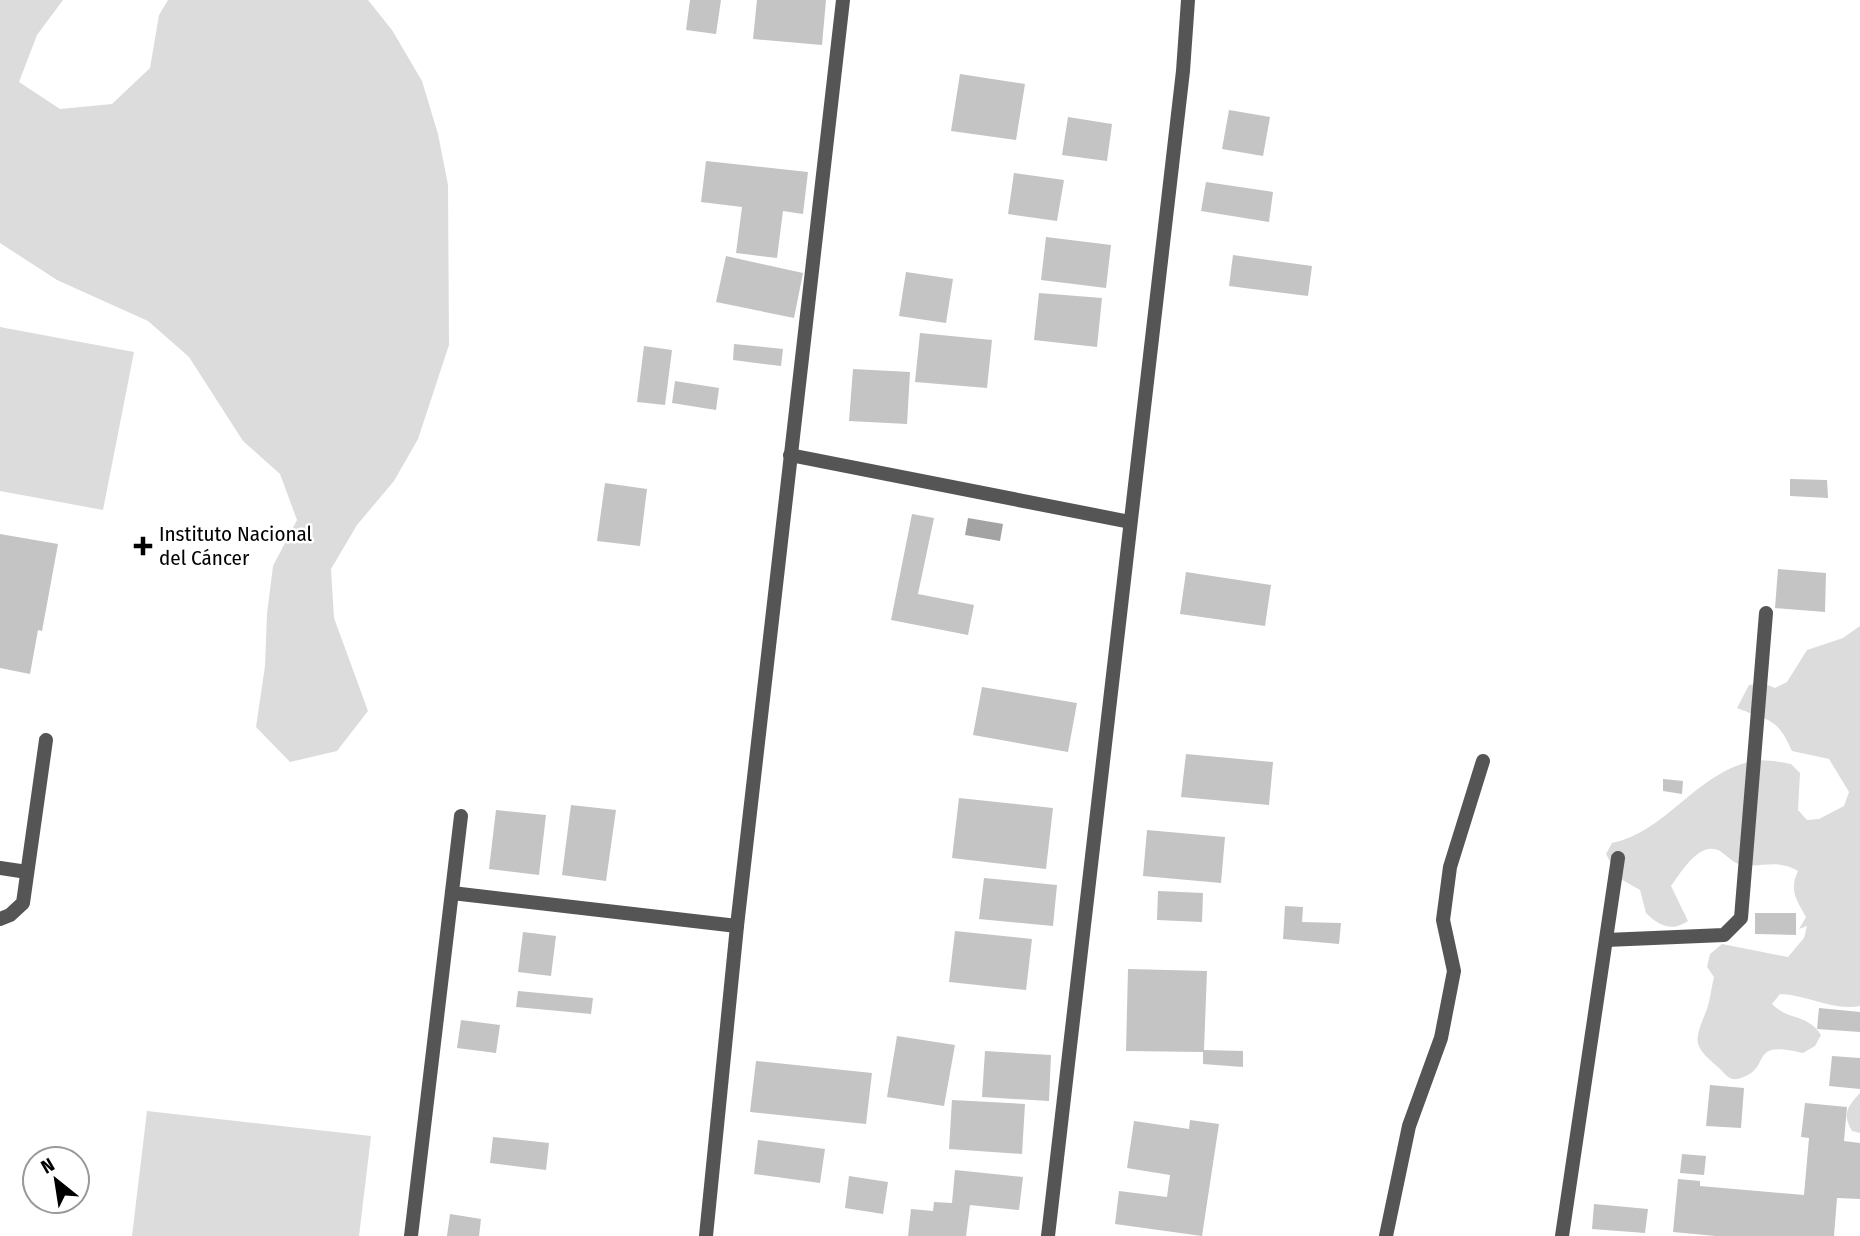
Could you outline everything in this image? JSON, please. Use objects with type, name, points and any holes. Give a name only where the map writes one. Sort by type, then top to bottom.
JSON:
[{"type":"street","points":[[706,1236],[737,926],[843,0]]},
{"type":"street","points":[[1048,1236],[1183,71],[1188,0]]},
{"type":"street","points":[[790,455],[1130,522]]},
{"type":"street","points":[[1606,940],[1724,935],[1741,918],[1766,613]]},
{"type":"street","points":[[0,919],[10,915],[23,903],[46,740]]},
{"type":"street","points":[[1386,1236],[1409,1126],[1441,1038],[1454,971],[1443,920],[1450,867],[1483,761]]},
{"type":"street","points":[[411,1236],[461,816]]},
{"type":"street","points":[[1562,1236],[1618,858]]},
{"type":"street","points":[[0,868],[27,872]]},
{"type":"street","points":[[452,893],[737,926]]},
{"type":"shaded area","points":[[0,0],[63,0],[37,35],[19,82],[60,109],[112,104],[150,68],[159,15],[168,0],[368,0],[392,30],[422,81],[438,134],[448,185],[449,345],[418,439],[394,481],[357,525],[331,569],[334,618],[368,711],[337,751],[290,762],[256,727],[265,666],[267,614],[273,566],[297,520],[280,474],[243,441],[189,357],[148,321],[57,280],[0,243]]},
{"type":"shaded area","points":[[0,327],[134,352],[103,510],[0,491]]},
{"type":"shaded area","points":[[968,518],[1003,524],[1000,541],[965,535]]},
{"type":"shaded area","points":[[1860,626],[1860,1006],[1830,1005],[1780,994],[1772,1004],[1784,1013],[1804,1020],[1816,1028],[1821,1035],[1815,1046],[1803,1053],[1774,1049],[1763,1056],[1751,1073],[1737,1079],[1731,1078],[1698,1044],[1714,977],[1707,967],[1710,954],[1722,944],[1788,957],[1804,938],[1807,926],[1799,929],[1806,917],[1794,889],[1798,871],[1775,864],[1739,864],[1720,851],[1705,850],[1685,866],[1671,886],[1688,921],[1671,927],[1661,924],[1646,913],[1640,890],[1619,878],[1606,854],[1612,843],[1649,827],[1715,777],[1733,767],[1753,761],[1791,764],[1800,773],[1798,810],[1807,820],[1819,819],[1844,806],[1849,792],[1829,759],[1792,751],[1782,732],[1771,722],[1737,708],[1749,685],[1762,683],[1775,688],[1787,682],[1807,650],[1843,638]]},
{"type":"shaded area","points":[[1860,1093],[1860,1133],[1852,1131],[1847,1120],[1847,1111]]},
{"type":"shaded area","points":[[147,1111],[371,1136],[359,1236],[132,1236]]},
{"type":"building","points":[[690,0],[721,0],[716,34],[686,30]]},
{"type":"building","points":[[757,0],[826,0],[822,45],[753,39]]},
{"type":"building","points":[[960,74],[1025,84],[1016,140],[951,131]]},
{"type":"building","points":[[1229,110],[1270,117],[1263,156],[1222,149]]},
{"type":"building","points":[[1068,117],[1112,124],[1107,161],[1062,155]]},
{"type":"building","points":[[706,161],[808,172],[803,214],[783,211],[777,258],[736,253],[742,207],[701,202]]},
{"type":"building","points":[[1014,173],[1064,180],[1057,221],[1008,214]]},
{"type":"building","points":[[1206,182],[1273,192],[1269,222],[1201,211]]},
{"type":"building","points":[[1046,237],[1111,245],[1106,288],[1041,280]]},
{"type":"building","points":[[1233,255],[1312,266],[1308,296],[1229,286]]},
{"type":"building","points":[[726,256],[803,273],[794,318],[716,302]]},
{"type":"building","points":[[906,272],[953,279],[946,323],[899,316]]},
{"type":"building","points":[[1039,293],[1102,298],[1097,347],[1034,340]]},
{"type":"building","points":[[920,333],[992,340],[987,388],[915,382]]},
{"type":"building","points":[[734,344],[783,349],[781,366],[733,360]]},
{"type":"building","points":[[644,346],[672,350],[665,405],[637,402]]},
{"type":"building","points":[[853,369],[910,372],[907,424],[849,421]]},
{"type":"building","points":[[675,381],[719,388],[716,410],[672,403]]},
{"type":"building","points":[[1790,479],[1827,480],[1828,498],[1790,496]]},
{"type":"building","points":[[605,483],[647,489],[640,546],[597,541]]},
{"type":"building","points":[[912,514],[934,518],[918,594],[974,605],[968,635],[891,620]]},
{"type":"building","points":[[0,534],[58,544],[42,631],[38,630],[30,674],[0,668]]},
{"type":"building","points":[[1778,569],[1826,573],[1825,612],[1775,608]]},
{"type":"building","points":[[1186,572],[1271,585],[1265,626],[1180,614]]},
{"type":"building","points":[[982,687],[1077,703],[1068,752],[973,735]]},
{"type":"building","points":[[1186,754],[1273,762],[1269,805],[1181,797]]},
{"type":"building","points":[[1663,779],[1683,781],[1682,794],[1663,791]]},
{"type":"building","points":[[959,798],[1053,808],[1046,869],[952,858]]},
{"type":"building","points":[[571,805],[616,810],[606,881],[562,875]]},
{"type":"building","points":[[496,810],[546,815],[539,875],[489,869]]},
{"type":"building","points":[[1147,830],[1225,837],[1221,883],[1143,876]]},
{"type":"building","points":[[984,878],[1057,885],[1053,926],[979,919]]},
{"type":"building","points":[[1158,891],[1203,893],[1202,922],[1157,920]]},
{"type":"building","points":[[1285,906],[1303,907],[1302,922],[1341,923],[1339,944],[1283,939]]},
{"type":"building","points":[[1755,913],[1796,913],[1796,935],[1755,934]]},
{"type":"building","points":[[955,931],[1032,939],[1026,990],[949,982]]},
{"type":"building","points":[[523,932],[556,936],[551,976],[518,972]]},
{"type":"building","points":[[1128,969],[1207,971],[1204,1050],[1243,1051],[1243,1067],[1203,1064],[1203,1052],[1126,1051]]},
{"type":"building","points":[[518,991],[593,998],[591,1014],[516,1007]]},
{"type":"building","points":[[1819,1008],[1860,1012],[1860,1032],[1817,1029]]},
{"type":"building","points":[[461,1020],[500,1025],[496,1053],[457,1048]]},
{"type":"building","points":[[897,1036],[955,1045],[944,1106],[887,1097]]},
{"type":"building","points":[[985,1051],[1051,1055],[1049,1101],[982,1097]]},
{"type":"building","points":[[1832,1056],[1860,1058],[1860,1089],[1829,1086]]},
{"type":"building","points":[[756,1061],[872,1073],[866,1124],[750,1112]]},
{"type":"building","points":[[1710,1085],[1744,1088],[1741,1128],[1706,1126]]},
{"type":"building","points":[[952,1100],[1025,1104],[1022,1154],[949,1149]]},
{"type":"building","points":[[1805,1103],[1847,1107],[1844,1141],[1860,1143],[1860,1199],[1837,1198],[1834,1236],[1716,1236],[1673,1232],[1678,1179],[1700,1181],[1700,1186],[1804,1195],[1809,1138],[1801,1137]]},
{"type":"building","points":[[1190,1120],[1219,1124],[1202,1236],[1115,1224],[1119,1191],[1167,1197],[1170,1175],[1127,1168],[1134,1121],[1189,1129]]},
{"type":"building","points":[[493,1137],[549,1143],[546,1170],[490,1163]]},
{"type":"building","points":[[758,1140],[825,1149],[820,1183],[754,1174]]},
{"type":"building","points":[[1682,1154],[1706,1156],[1704,1175],[1680,1173]]},
{"type":"building","points":[[955,1170],[1023,1177],[1019,1210],[970,1205],[966,1236],[908,1236],[911,1209],[933,1211],[934,1202],[952,1203]]},
{"type":"building","points":[[849,1176],[888,1182],[883,1214],[845,1208]]},
{"type":"building","points":[[1594,1204],[1648,1209],[1645,1233],[1592,1229]]},
{"type":"building","points":[[450,1214],[481,1219],[479,1236],[447,1236]]},
{"type":"place","name":"Instituto Nacional del Cáncer","points":[[143,546]]}]
